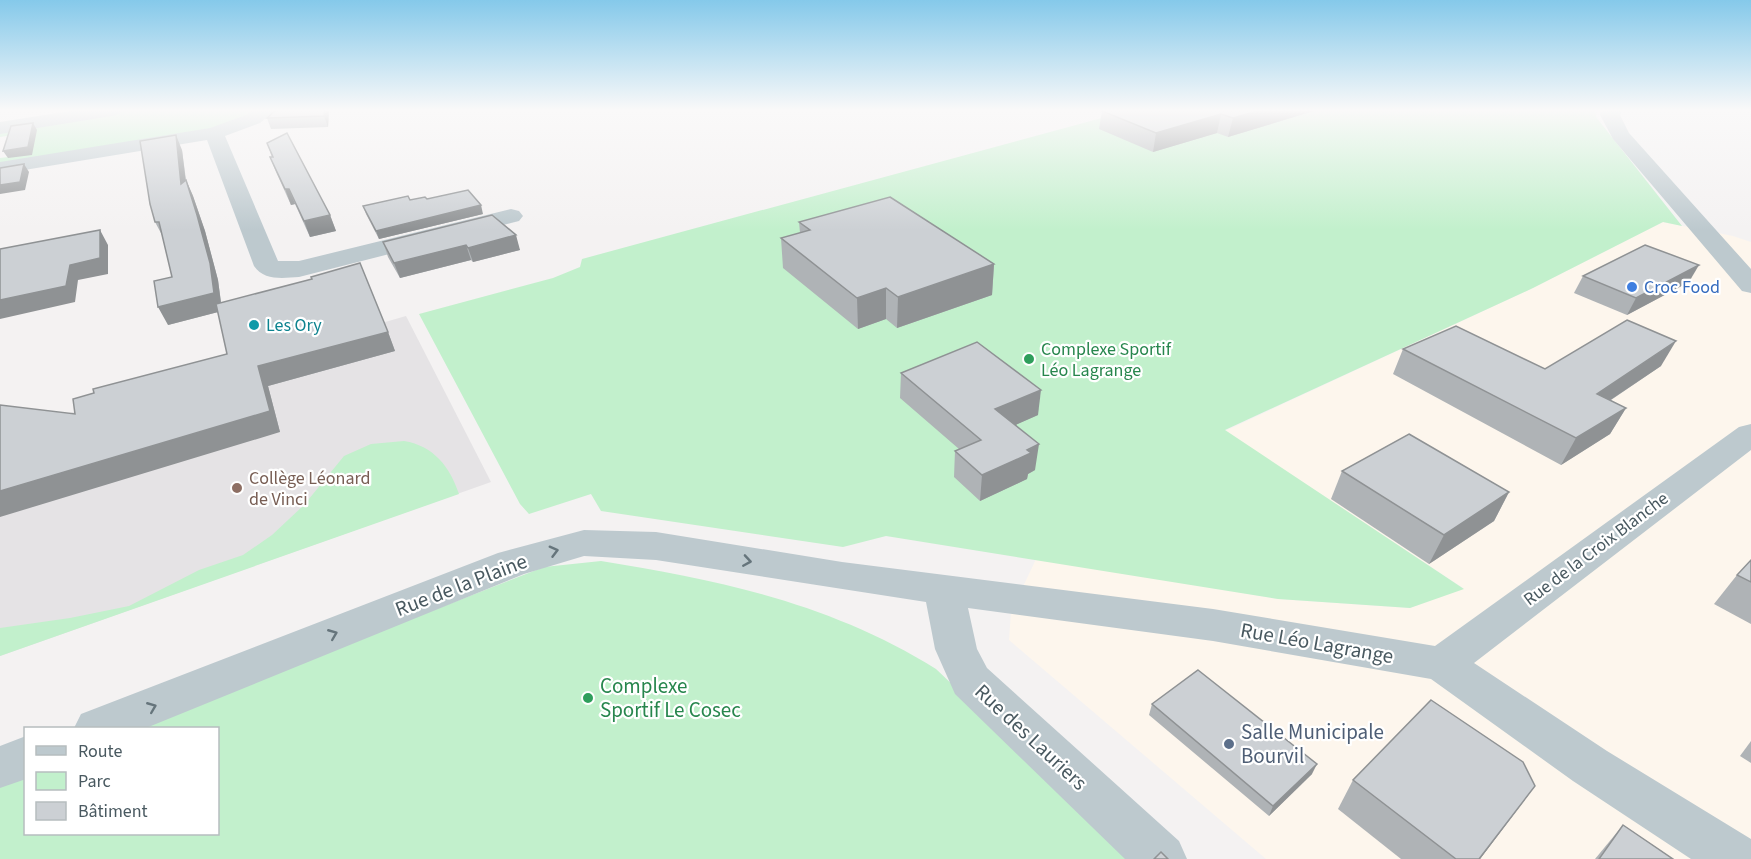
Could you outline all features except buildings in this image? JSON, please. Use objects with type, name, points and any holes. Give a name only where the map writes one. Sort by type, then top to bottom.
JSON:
[{"type":"street","points":[[0,168],[110,150]]},
{"type":"street","points":[[221,150],[267,266],[278,272],[299,269],[511,216]]},
{"type":"street","points":[[1633,150],[1751,285]]},
{"type":"street","name":"Rue de la Croix Blanche","points":[[1442,664],[1751,434]]},
{"type":"street","name":"Rue de la Plaine","points":[[102,727],[512,563],[584,543],[656,546],[842,576]]},
{"type":"street","name":"Rue Léo Lagrange","points":[[842,576],[1213,625],[1442,664],[1590,766],[1736,859]]},
{"type":"street","name":"Rue des Lauriers","points":[[946,590],[950,623],[960,660],[971,681],[1161,859]]},
{"type":"street","points":[[0,767],[24,758]]},
{"type":"shaded area","points":[[1663,222],[1733,236],[1751,242],[1751,859],[1266,859],[1009,640],[1011,612],[1037,557],[1278,599],[1410,608],[1463,588],[1225,431],[1533,288]]},
{"type":"shaded area","name":"Collège Léonard de Vinci","points":[[406,316],[491,482],[0,656],[0,433]]},
{"type":"green space","points":[[10,150],[85,150],[0,164],[0,158],[8,157]]},
{"type":"green space","name":"Complexe Sportif Léo Lagrange","points":[[983,150],[1622,150],[1682,226],[1663,222],[1533,288],[1225,430],[1464,589],[1410,608],[1278,599],[886,536],[843,547],[601,511],[591,494],[529,514],[520,504],[419,314],[553,278],[580,267],[582,259]]},
{"type":"green space","points":[[404,441],[424,448],[439,459],[451,475],[459,494],[0,656],[0,628],[70,618],[129,606],[199,570],[243,555],[272,535],[304,505],[344,456],[371,444]]},
{"type":"green space","name":"Complexe Sportif Le Cosec","points":[[601,561],[732,586],[816,611],[897,646],[936,669],[1136,859],[0,859],[0,780],[24,770],[24,835],[219,835],[219,727],[135,727],[544,567]]},
{"type":"place","name":"Croc Food","points":[[1632,287]]},
{"type":"place","name":"Les Ory","points":[[254,325]]},
{"type":"place","name":"Complexe Sportif Léo Lagrange","points":[[1029,359]]},
{"type":"place","name":"Collège Léonard de Vinci","points":[[237,488]]},
{"type":"place","name":"Complexe Sportif Le Cosec","points":[[588,698]]},
{"type":"place","name":"Salle Municipale Bourvil","points":[[1229,744]]}]
